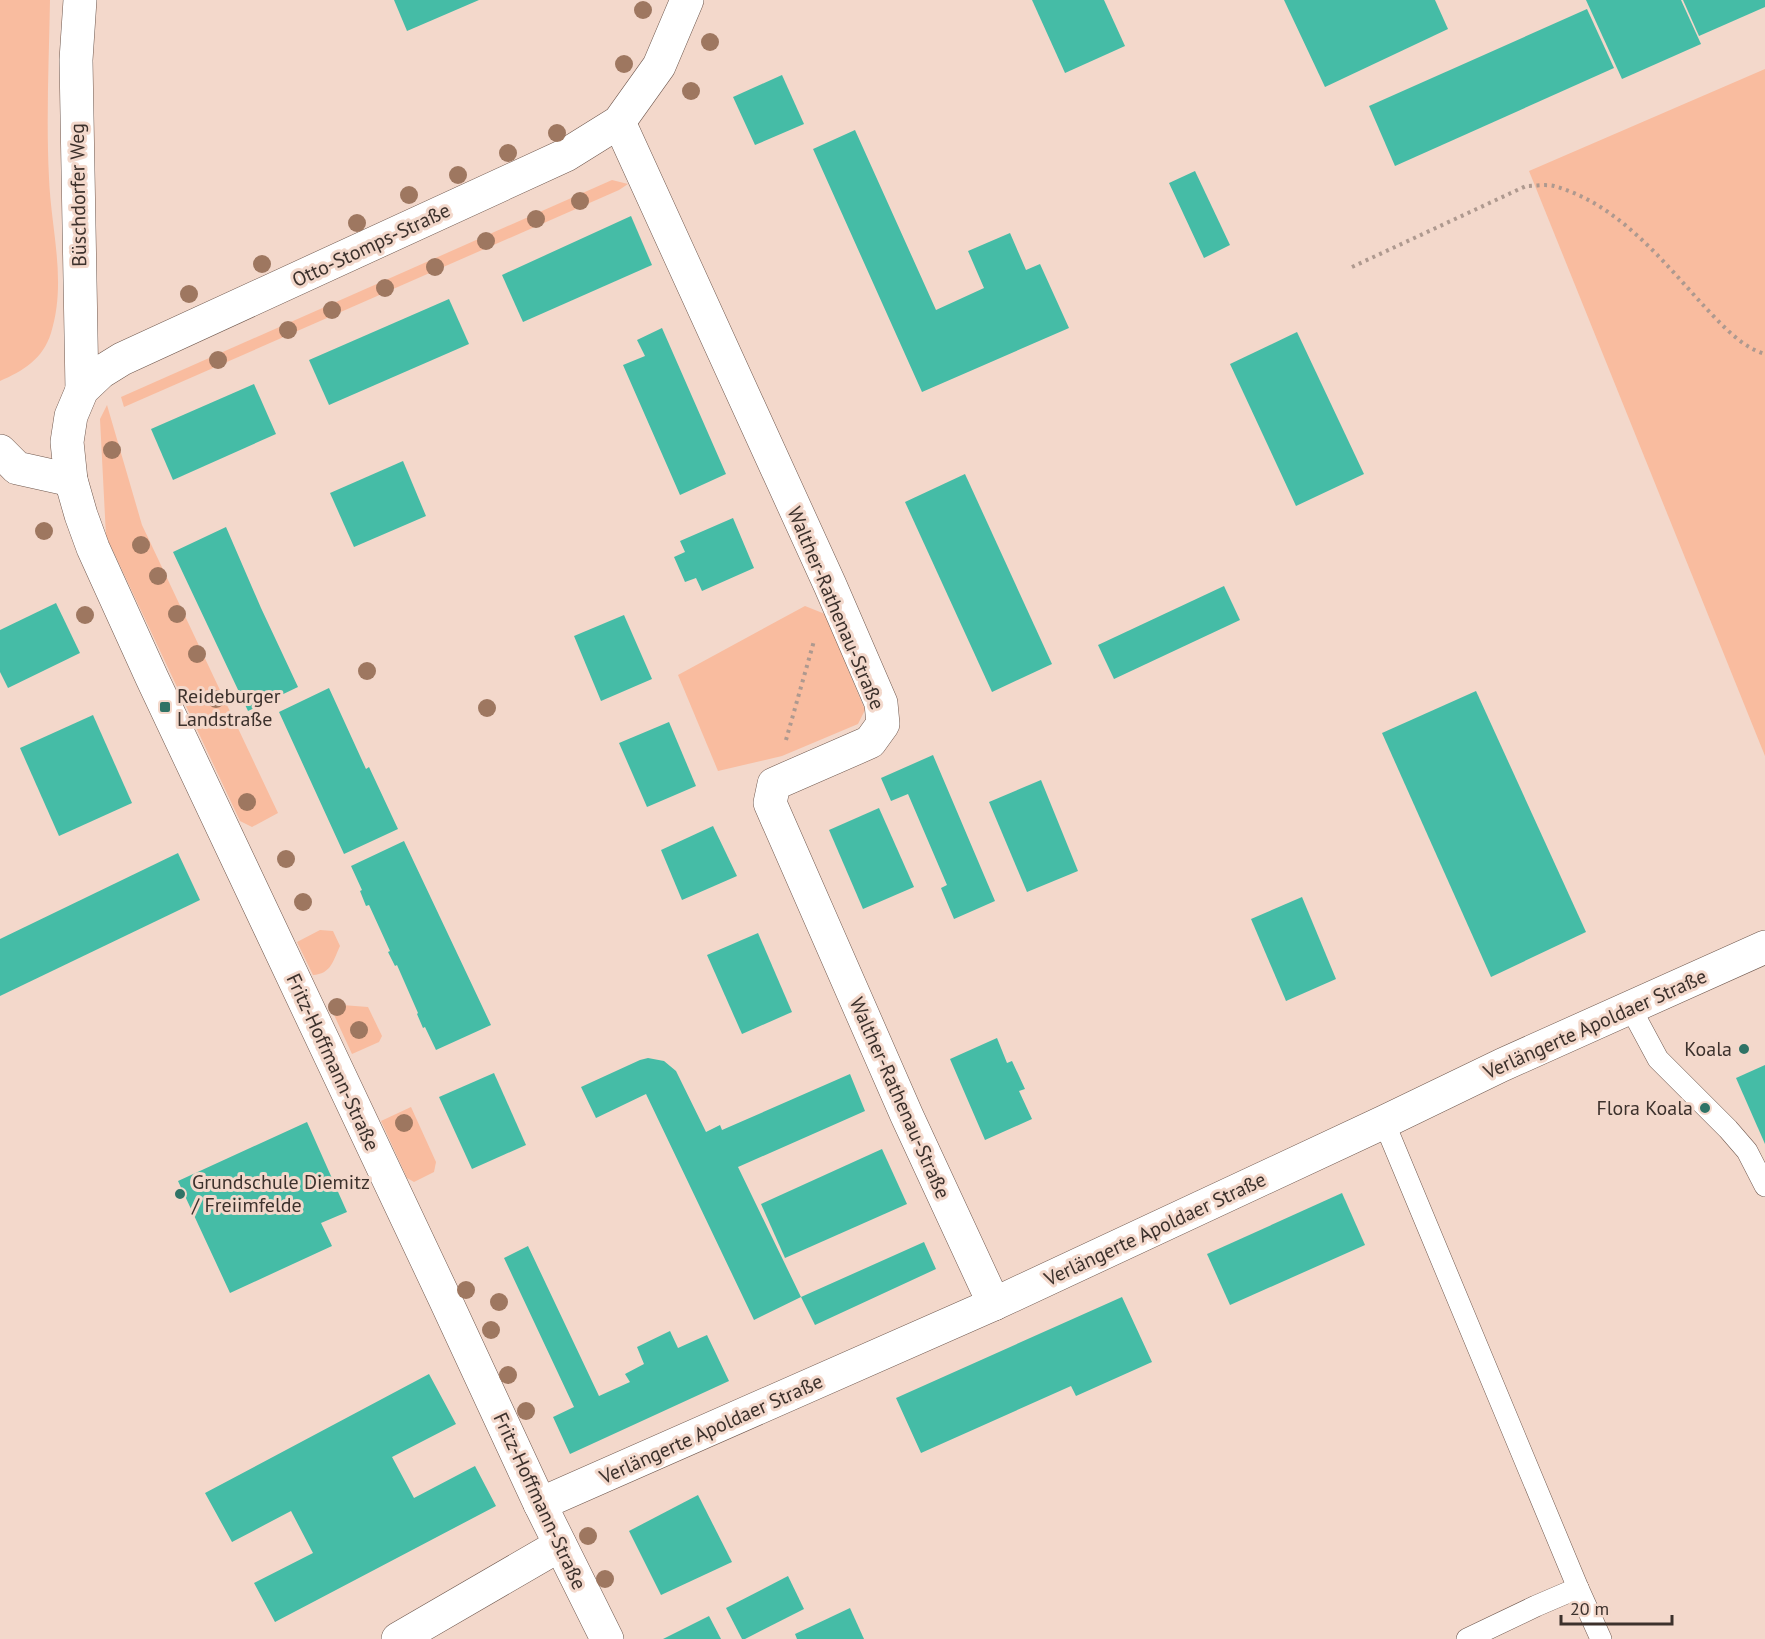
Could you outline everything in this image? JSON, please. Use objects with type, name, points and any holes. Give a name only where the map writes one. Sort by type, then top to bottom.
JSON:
[{"type":"street","name":"Büschdorfer Weg","points":[[80,0],[76,60],[82,390]]},
{"type":"street","name":"Otto-Stomps-Straße","points":[[71,480],[67,442],[71,416],[82,390],[101,372],[122,359],[566,155],[619,122],[658,66],[687,0]]},
{"type":"street","name":"Walther-Rathenau-Straße","points":[[619,122],[830,585],[881,703],[883,724],[870,742],[774,784],[770,803],[907,1116],[994,1304]]},
{"type":"street","points":[[0,451],[18,468],[71,480]]},
{"type":"street","name":"Fritz-Hoffmann-Straße","points":[[71,480],[93,548],[152,678],[540,1504],[607,1639]]},
{"type":"street","name":"Verlängerte Apoldaer Straße","points":[[540,1504],[994,1304],[1502,1065],[1765,947]]},
{"type":"street","points":[[398,1639],[560,1545]]},
{"type":"lane","points":[[1630,1007],[1658,1059],[1747,1151],[1765,1186]]},
{"type":"lane","points":[[1384,1122],[1601,1639]]},
{"type":"lane","points":[[1467,1639],[1578,1588]]},
{"type":"path","points":[[1352,267],[1526,186],[1552,186],[1594,203],[1643,239],[1720,323],[1754,351],[1765,354]]},
{"type":"path","points":[[774,784],[830,585]]},
{"type":"shaded area","points":[[0,0],[50,0],[48,156],[57,255],[58,294],[51,333],[43,350],[31,363],[0,381]]},
{"type":"shaded area","points":[[1765,69],[1765,756],[1529,171]]},
{"type":"shaded area","points":[[612,180],[628,184],[619,190],[124,407],[121,397]]},
{"type":"shaded area","points":[[107,405],[142,525],[278,813],[252,827],[240,821],[106,536],[100,419]]},
{"type":"shaded area","points":[[805,606],[825,614],[865,710],[858,724],[782,756],[718,771],[678,675]]},
{"type":"shaded area","points":[[320,930],[333,931],[340,946],[328,969],[313,975],[297,942]]},
{"type":"shaded area","points":[[329,1004],[368,1007],[382,1036],[379,1042],[352,1054]]},
{"type":"shaded area","points":[[411,1107],[436,1162],[434,1172],[414,1182],[407,1178],[381,1121]]},
{"type":"building","points":[[394,0],[479,0],[407,31]]},
{"type":"building","points":[[1032,0],[1104,0],[1125,46],[1065,73]]},
{"type":"building","points":[[1284,0],[1435,0],[1448,29],[1325,87]]},
{"type":"building","points":[[1586,0],[1681,0],[1701,44],[1622,79]]},
{"type":"building","points":[[1683,0],[1765,0],[1765,7],[1699,36]]},
{"type":"building","points":[[1587,9],[1614,68],[1395,166],[1369,106]]},
{"type":"building","points":[[782,75],[804,124],[755,145],[733,97]]},
{"type":"building","points":[[855,130],[936,310],[984,288],[968,251],[1010,233],[1026,270],[1040,264],[1069,328],[922,392],[813,149]]},
{"type":"building","points":[[1195,171],[1230,245],[1204,258],[1169,183]]},
{"type":"building","points":[[631,216],[652,265],[523,322],[502,275]]},
{"type":"building","points":[[449,299],[469,344],[329,405],[309,360]]},
{"type":"building","points":[[662,328],[726,474],[680,495],[623,365],[645,356],[637,340]]},
{"type":"building","points":[[1297,332],[1364,474],[1296,506],[1230,364]]},
{"type":"building","points":[[254,384],[276,434],[173,480],[151,429]]},
{"type":"building","points":[[403,461],[426,516],[354,547],[330,493]]},
{"type":"building","points":[[965,474],[1052,664],[992,692],[905,502]]},
{"type":"building","points":[[733,518],[754,568],[702,591],[696,578],[685,582],[674,557],[685,552],[680,541]]},
{"type":"building","points":[[226,527],[298,687],[248,711],[173,552]]},
{"type":"building","points":[[1224,586],[1240,620],[1114,679],[1098,645]]},
{"type":"building","points":[[56,603],[80,653],[8,688],[0,672],[0,630]]},
{"type":"building","points":[[624,615],[652,679],[601,701],[574,636]]},
{"type":"building","points":[[329,688],[366,769],[369,767],[398,829],[344,854],[279,712]]},
{"type":"building","points":[[1476,691],[1586,932],[1491,977],[1382,733]]},
{"type":"building","points":[[93,715],[132,803],[59,836],[20,748]]},
{"type":"building","points":[[669,722],[696,786],[647,807],[619,743]]},
{"type":"building","points":[[933,755],[995,901],[954,919],[941,888],[947,885],[908,794],[891,801],[881,778]]},
{"type":"building","points":[[1041,780],[1078,871],[1027,892],[989,802]]},
{"type":"building","points":[[879,808],[914,887],[863,909],[829,830]]},
{"type":"building","points":[[713,826],[737,876],[682,900],[661,850]]},
{"type":"building","points":[[404,841],[491,1025],[436,1050],[425,1027],[423,1028],[369,905],[366,906],[360,891],[362,890],[351,866]]},
{"type":"building","points":[[178,853],[200,900],[0,996],[0,939]]},
{"type":"building","points":[[1302,897],[1336,979],[1286,1001],[1251,919]]},
{"type":"building","points":[[758,933],[792,1012],[742,1034],[707,955]]},
{"type":"building","points":[[997,1038],[1007,1063],[1012,1061],[1025,1089],[1019,1091],[1032,1119],[985,1140],[950,1059]]},
{"type":"building","points":[[648,1058],[664,1061],[676,1071],[706,1132],[720,1125],[722,1130],[850,1074],[865,1111],[738,1167],[801,1297],[754,1320],[646,1094],[596,1118],[581,1087]]},
{"type":"building","points":[[1765,1065],[1765,1144],[1736,1078]]},
{"type":"building","points":[[494,1073],[526,1145],[472,1169],[439,1097]]},
{"type":"building","points":[[307,1122],[347,1212],[321,1223],[332,1246],[230,1293],[178,1181]]},
{"type":"building","points":[[882,1149],[907,1204],[785,1258],[761,1204]]},
{"type":"building","points":[[1342,1193],[1365,1245],[1230,1305],[1207,1254]]},
{"type":"building","points":[[924,1242],[936,1269],[815,1325],[801,1297]]},
{"type":"building","points":[[528,1246],[599,1396],[630,1382],[625,1374],[644,1364],[637,1347],[670,1331],[678,1348],[707,1335],[729,1381],[570,1454],[553,1417],[574,1407],[504,1258]]},
{"type":"building","points":[[1122,1297],[1152,1362],[1076,1396],[1071,1386],[921,1453],[896,1398]]},
{"type":"building","points":[[429,1374],[456,1424],[392,1457],[414,1498],[475,1466],[496,1506],[275,1622],[254,1583],[313,1553],[291,1511],[232,1542],[205,1493]]},
{"type":"building","points":[[698,1495],[732,1562],[661,1595],[629,1531]]},
{"type":"building","points":[[788,1576],[804,1609],[742,1639],[726,1608]]},
{"type":"building","points":[[850,1608],[864,1639],[797,1639],[795,1634]]},
{"type":"building","points":[[709,1616],[721,1639],[663,1639]]},
{"type":"place","name":"Reideburger Landstraße","points":[[165,707]]},
{"type":"place","name":"Koala","points":[[1744,1049]]},
{"type":"place","name":"Flora Koala","points":[[1705,1108]]},
{"type":"place","name":"Grundschule Diemitz / Freiimfelde","points":[[180,1194]]}]
